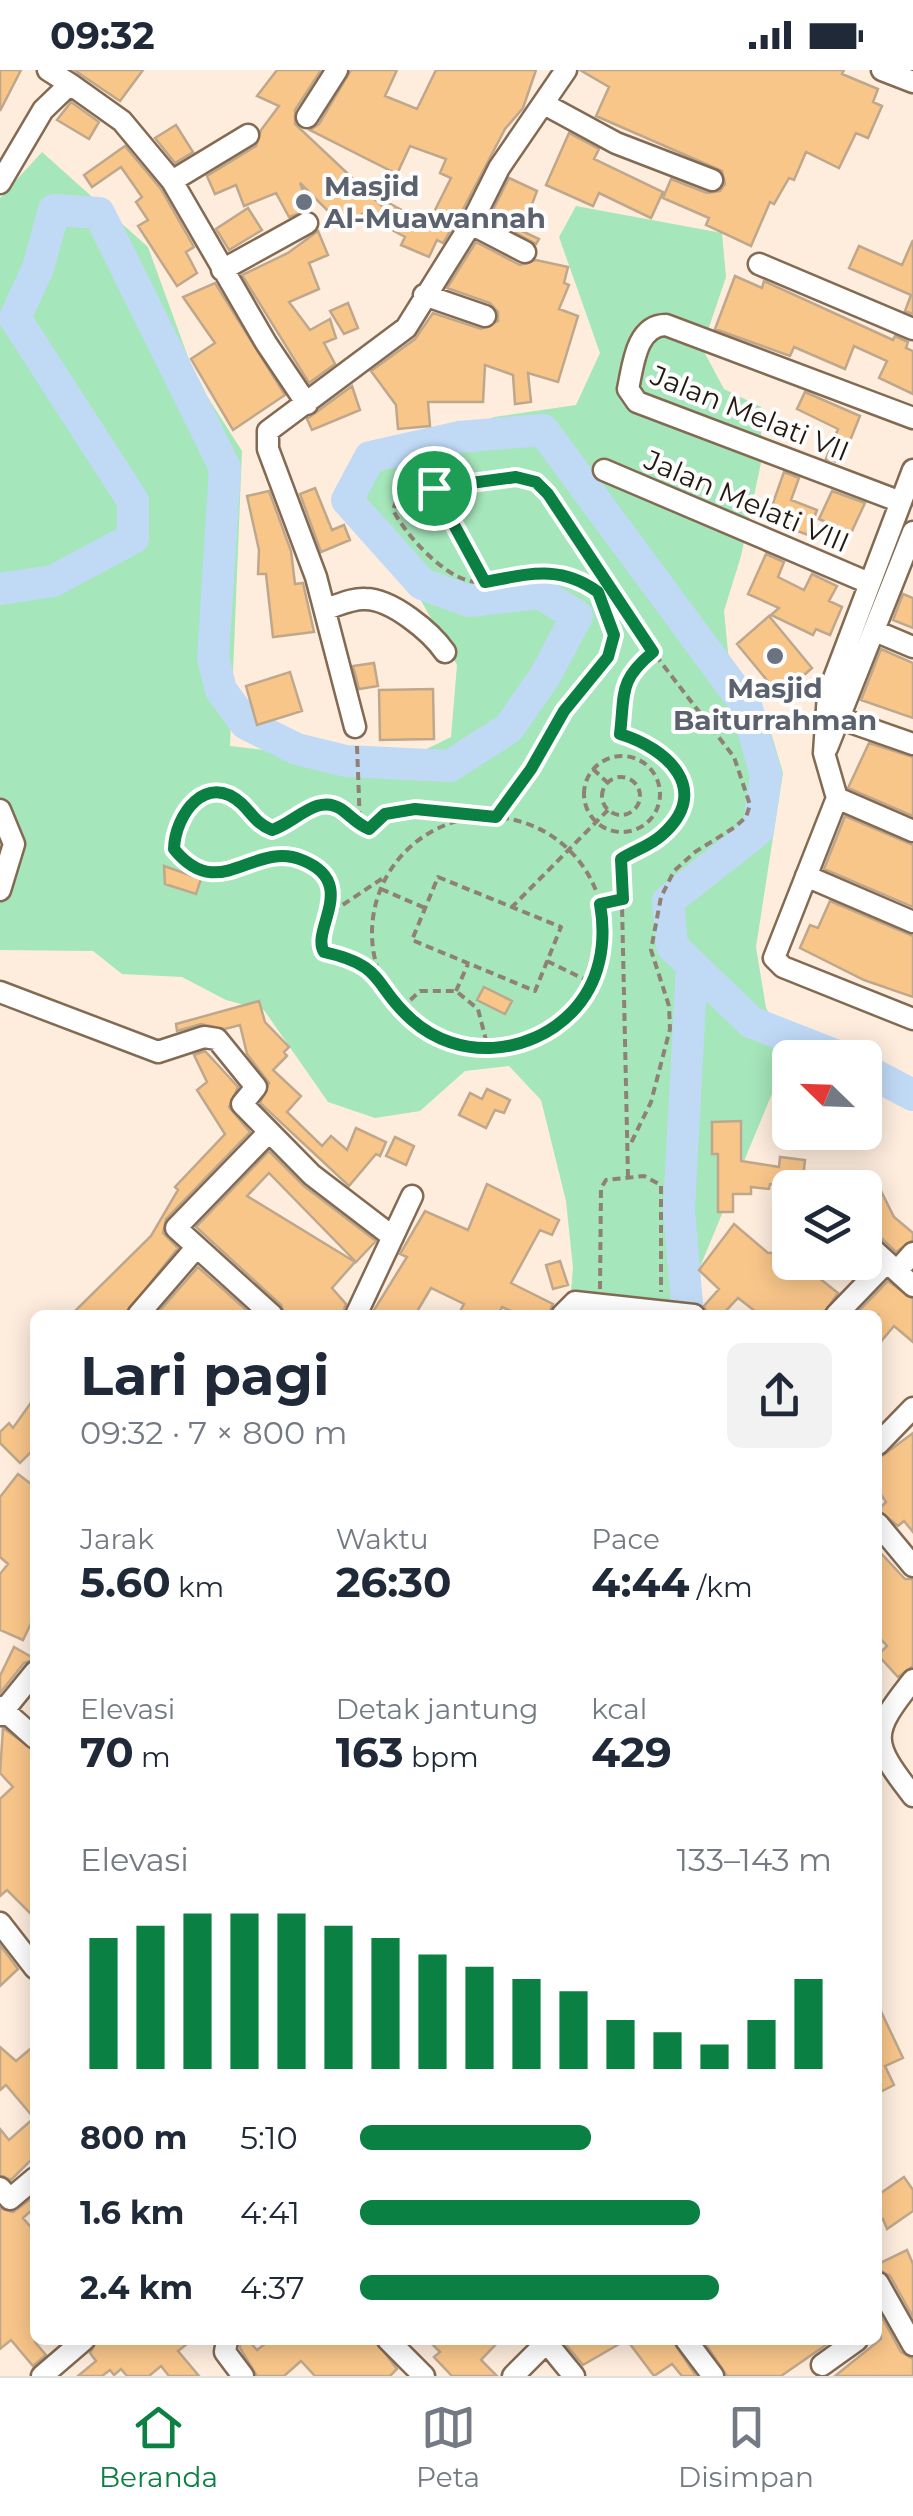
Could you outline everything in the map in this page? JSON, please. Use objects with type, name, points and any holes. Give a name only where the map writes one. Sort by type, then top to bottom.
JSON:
[{"type":"street","points":[[48,70],[122,121],[172,181],[222,270],[307,404]]},
{"type":"street","points":[[307,117],[337,70]]},
{"type":"street","points":[[355,727],[325,610],[266,439],[272,424],[307,404],[406,328],[472,224],[499,168],[566,70]]},
{"type":"street","points":[[882,70],[913,82]]},
{"type":"street","points":[[0,183],[43,110],[70,84]]},
{"type":"street","points":[[546,104],[616,143],[712,180]]},
{"type":"street","points":[[172,181],[248,134]]},
{"type":"street","points":[[222,270],[307,223]]},
{"type":"street","points":[[472,224],[525,252]]},
{"type":"street","points":[[759,264],[913,329]]},
{"type":"street","points":[[424,295],[485,316]]},
{"type":"street","name":"Jalan Melati VII","points":[[901,502],[637,402],[628,389],[644,335],[653,326],[666,324],[913,418]]},
{"type":"street","name":"Jalan Melati VIII","points":[[604,470],[869,583]]},
{"type":"street","points":[[913,470],[869,583],[824,752],[837,798],[776,950],[775,962],[913,1019]]},
{"type":"street","points":[[833,715],[875,631],[913,532]]},
{"type":"street","points":[[325,610],[360,598],[378,602],[435,638],[445,652]]},
{"type":"street","points":[[875,631],[913,647]]},
{"type":"street","points":[[833,715],[913,744]]},
{"type":"street","points":[[837,798],[913,831]]},
{"type":"street","points":[[0,810],[14,844],[0,890]]},
{"type":"street","points":[[806,876],[913,922]]},
{"type":"street","points":[[0,992],[158,1052],[204,1036],[217,1039],[256,1088],[242,1102],[268,1132],[342,1200],[393,1237]]},
{"type":"street","points":[[266,1310],[195,1249],[177,1226],[268,1132]]},
{"type":"street","points":[[358,1310],[412,1196]]},
{"type":"street","points":[[142,1310],[195,1249]]},
{"type":"street","points":[[842,1310],[913,1253]]},
{"type":"street","points":[[882,1257],[913,1286]]},
{"type":"street","points":[[567,1310],[575,1302],[666,1310]]},
{"type":"street","points":[[882,1440],[913,1408]]},
{"type":"street","points":[[882,1529],[913,1566]]},
{"type":"street","points":[[30,1678],[1,1712],[30,1734]]},
{"type":"street","points":[[882,1724],[913,1680]]},
{"type":"street","points":[[882,1754],[913,1796]]},
{"type":"street","points":[[0,1923],[30,1962]]},
{"type":"street","points":[[0,2188],[10,2200],[30,2183]]},
{"type":"street","points":[[886,2318],[913,2346]]},
{"type":"street","points":[[42,2376],[78,2345]]},
{"type":"street","points":[[230,2345],[243,2376]]},
{"type":"street","points":[[393,2345],[424,2376]]},
{"type":"street","points":[[513,2376],[544,2345]]},
{"type":"street","points":[[551,2345],[574,2376]]},
{"type":"street","points":[[690,2345],[712,2376]]},
{"type":"street","points":[[815,2371],[849,2345]]},
{"type":"path","points":[[496,817],[531,769],[564,711],[608,657],[614,635],[598,592],[565,572],[548,570],[485,582],[456,576],[399,522],[392,510],[399,494],[516,477],[536,482],[653,652],[734,757],[750,805],[736,827],[695,852],[674,871],[662,897],[651,950],[670,1006],[670,1029],[656,1087],[630,1142]]},
{"type":"path","points":[[434,488],[485,582]]},
{"type":"path","points":[[628,1177],[621,859],[646,847],[672,824],[683,794],[672,760],[643,741],[620,734],[622,686],[634,668],[653,652]]},
{"type":"path","points":[[619,756],[638,759],[653,772],[660,790],[656,810],[634,830],[615,831],[596,822],[584,797],[593,769],[619,756]]},
{"type":"path","points":[[358,758],[360,825]]},
{"type":"path","points":[[593,769],[608,783]]},
{"type":"path","points":[[608,783],[628,778],[640,795],[629,813],[608,810]]},
{"type":"path","points":[[608,783],[602,797],[608,810]]},
{"type":"path","points":[[332,912],[328,883],[301,859],[287,857],[221,874],[204,872],[186,864],[174,849],[174,826],[196,797],[209,794],[228,796],[272,830],[287,826],[314,806],[326,804],[339,807],[369,829],[385,814],[415,809],[496,817],[531,825],[568,847],[586,871],[600,904],[603,941],[592,983],[576,1007],[549,1031],[516,1045],[488,1048],[444,1040],[400,1009],[382,978],[373,943],[381,889],[389,873]]},
{"type":"path","points":[[510,908],[608,810]]},
{"type":"path","points":[[382,978],[360,964],[324,952],[320,938],[332,912],[389,873],[427,835],[478,817]]},
{"type":"path","points":[[438,877],[562,928],[535,991],[412,940],[425,908],[438,877]]},
{"type":"path","points":[[381,889],[425,908]]},
{"type":"path","points":[[600,904],[623,899]]},
{"type":"path","points":[[548,961],[592,983]]},
{"type":"path","points":[[456,991],[468,964]]},
{"type":"path","points":[[400,1009],[420,992],[456,991],[478,1009],[488,1048]]},
{"type":"path","points":[[600,1304],[601,1188],[606,1180],[652,1177],[661,1185],[666,1310]]},
{"type":"green space","points":[[42,152],[148,247],[196,379],[242,451],[230,746],[394,765],[451,737],[457,665],[352,477],[494,417],[576,405],[600,353],[559,237],[576,206],[722,233],[726,277],[702,348],[724,389],[761,407],[761,463],[741,556],[724,611],[730,672],[770,729],[783,773],[756,947],[766,1008],[786,1040],[772,1040],[772,1094],[682,1310],[569,1310],[573,1268],[566,1201],[541,1100],[509,1066],[465,1071],[420,1111],[375,1118],[328,1102],[264,1010],[226,1000],[182,977],[122,974],[93,951],[0,950],[0,198]]},
{"type":"building","points":[[0,70],[21,70],[0,111]]},
{"type":"building","points":[[74,70],[143,70],[120,101]]},
{"type":"building","points":[[277,70],[321,70],[295,110],[295,124],[381,205],[383,200],[428,224],[451,178],[440,173],[446,159],[410,146],[397,174],[310,130],[319,124],[351,70],[397,70],[385,96],[417,109],[436,70],[536,70],[523,108],[505,129],[443,243],[437,240],[429,257],[401,245],[405,237],[362,214],[347,230],[300,183],[310,210],[289,217],[276,193],[244,206],[236,185],[215,194],[207,176],[256,146],[261,130],[279,106],[257,96]]},
{"type":"building","points":[[580,70],[844,70],[842,74],[878,89],[873,102],[882,106],[868,138],[856,133],[839,168],[806,152],[794,180],[789,178],[774,204],[770,202],[751,246],[706,225],[709,218],[663,198],[671,179],[707,193],[720,191],[725,184],[722,171],[596,116],[609,87]]},
{"type":"building","points":[[71,102],[99,122],[89,139],[57,120]]},
{"type":"building","points":[[176,125],[193,152],[175,163],[155,138]]},
{"type":"building","points":[[569,133],[599,149],[594,159],[663,192],[651,218],[599,193],[593,206],[546,185]]},
{"type":"building","points":[[125,146],[161,189],[194,247],[186,252],[197,273],[177,286],[138,226],[148,220],[136,202],[142,197],[121,167],[92,187],[84,175]]},
{"type":"building","points":[[509,178],[537,191],[522,231],[539,239],[536,244],[489,218]]},
{"type":"building","points":[[248,208],[262,230],[229,250],[216,229]]},
{"type":"building","points":[[318,231],[328,255],[309,263],[319,289],[289,302],[310,330],[330,319],[336,338],[324,343],[335,364],[309,383],[242,275],[288,253]]},
{"type":"building","points":[[913,240],[913,314],[905,311],[911,295],[849,268],[859,246],[902,265]]},
{"type":"building","points":[[476,242],[520,265],[536,260],[568,267],[564,283],[569,285],[559,309],[578,316],[558,382],[528,373],[531,402],[515,404],[513,375],[485,365],[483,402],[428,402],[430,426],[398,429],[396,405],[371,371],[415,339],[433,313],[481,329],[498,321],[498,312],[490,303],[447,288]]},
{"type":"building","points":[[735,276],[762,288],[764,281],[893,340],[895,336],[908,342],[906,348],[913,351],[913,394],[879,378],[887,361],[854,346],[845,369],[794,347],[790,356],[715,329]]},
{"type":"building","points":[[215,283],[285,395],[233,430],[191,359],[215,343],[183,297]]},
{"type":"building","points":[[348,303],[358,328],[344,334],[330,311]]},
{"type":"building","points":[[352,386],[360,410],[312,430],[307,419]]},
{"type":"building","points":[[805,392],[860,416],[841,463],[826,459],[838,429],[797,409]]},
{"type":"building","points":[[784,472],[799,478],[791,500],[817,510],[808,535],[767,520]]},
{"type":"building","points":[[315,488],[332,530],[344,525],[350,540],[321,552],[300,494]]},
{"type":"building","points":[[269,491],[291,551],[295,584],[303,583],[314,632],[273,637],[266,574],[258,574],[259,550],[247,496]]},
{"type":"building","points":[[832,491],[865,503],[851,533],[819,519]]},
{"type":"building","points":[[766,554],[784,562],[778,577],[804,590],[812,574],[837,586],[829,601],[842,607],[830,635],[816,629],[813,635],[771,615],[779,608],[748,594]]},
{"type":"building","points":[[903,594],[913,598],[913,628],[893,620]]},
{"type":"building","name":"Masjid Baiturrahman","points":[[769,616],[812,668],[780,696],[737,644]]},
{"type":"building","points":[[881,649],[913,663],[913,718],[861,700]]},
{"type":"building","points":[[374,663],[378,686],[359,689],[353,666]]},
{"type":"building","points":[[290,672],[302,711],[257,725],[246,686]]},
{"type":"building","points":[[433,689],[434,739],[380,740],[379,690]]},
{"type":"building","points":[[869,743],[913,757],[913,816],[848,788]]},
{"type":"building","points":[[845,816],[913,845],[913,907],[824,869]]},
{"type":"building","points":[[164,866],[201,879],[196,894],[165,884]]},
{"type":"building","points":[[830,901],[913,936],[913,997],[864,980],[800,948],[810,925],[818,928]]},
{"type":"building","points":[[484,987],[512,1001],[505,1014],[477,1000]]},
{"type":"building","points":[[259,1001],[265,1022],[289,1047],[284,1052],[287,1056],[273,1070],[301,1096],[287,1112],[322,1146],[331,1136],[347,1150],[356,1128],[386,1142],[380,1156],[376,1154],[349,1186],[260,1103],[269,1083],[247,1054],[240,1025],[225,1029],[201,1024],[177,1031],[176,1024]]},
{"type":"building","points":[[205,1051],[238,1087],[229,1107],[250,1132],[166,1219],[163,1233],[178,1248],[129,1310],[76,1310],[151,1236],[178,1190],[175,1187],[225,1134],[197,1090],[207,1082],[194,1055]]},
{"type":"building","points":[[487,1089],[510,1100],[504,1113],[495,1110],[486,1128],[459,1115],[470,1093],[482,1099]]},
{"type":"building","points":[[741,1121],[741,1161],[779,1167],[780,1157],[805,1160],[804,1170],[772,1170],[769,1189],[751,1187],[751,1194],[733,1194],[733,1212],[718,1212],[718,1154],[712,1154],[712,1122]]},
{"type":"building","points":[[395,1137],[414,1146],[406,1165],[386,1156]]},
{"type":"building","points":[[269,1151],[304,1186],[376,1241],[356,1262],[269,1173],[247,1196],[355,1262],[332,1288],[346,1304],[344,1310],[283,1310],[196,1227]]},
{"type":"building","points":[[487,1184],[559,1220],[552,1235],[540,1230],[511,1283],[553,1304],[550,1310],[461,1310],[464,1304],[431,1288],[418,1310],[374,1310],[407,1257],[400,1254],[425,1211],[468,1230]]},
{"type":"building","points":[[882,1193],[894,1217],[913,1233],[913,1240],[896,1252],[882,1239]]},
{"type":"building","points":[[734,1224],[772,1253],[772,1280],[822,1280],[838,1293],[826,1310],[754,1310],[738,1298],[727,1310],[706,1310],[704,1306],[719,1289],[699,1270]]},
{"type":"building","points":[[560,1261],[568,1285],[553,1289],[546,1265]]},
{"type":"building","points":[[198,1267],[246,1310],[160,1310]]},
{"type":"building","points":[[888,1281],[913,1299],[913,1342],[894,1326],[882,1340],[882,1310],[860,1310]]},
{"type":"building","points":[[30,1404],[30,1453],[20,1463],[0,1443],[0,1432],[9,1423],[13,1428]]},
{"type":"building","points":[[913,1433],[913,1532],[904,1521],[898,1526],[882,1513],[886,1502],[882,1496],[882,1456]]},
{"type":"building","points":[[18,1474],[30,1483],[30,1625],[23,1640],[0,1630],[0,1574],[8,1564],[0,1557],[0,1497]]},
{"type":"building","points":[[882,1554],[905,1579],[913,1579],[913,1666],[898,1677],[882,1659],[887,1646],[882,1640]]},
{"type":"building","points":[[14,1647],[30,1656],[0,1693],[0,1676]]},
{"type":"building","points":[[3,1728],[30,1747],[30,1913],[7,1890],[0,1896],[0,1799],[13,1787],[0,1773]]},
{"type":"building","points":[[0,1945],[18,1969],[0,1986]]},
{"type":"building","points":[[882,2013],[903,2058],[885,2066],[894,2085],[882,2091]]},
{"type":"building","points":[[0,2047],[16,2061],[30,2049],[30,2113],[6,2085],[0,2090]]},
{"type":"building","points":[[30,2122],[30,2161],[11,2180],[0,2175],[0,2129],[9,2140]]},
{"type":"building","points":[[904,2177],[913,2190],[913,2211],[887,2229],[882,2220],[882,2192]]},
{"type":"building","points":[[30,2200],[30,2212],[23,2218],[30,2226],[30,2345],[38,2345],[46,2355],[33,2366],[11,2340],[0,2349],[0,2208],[13,2212]]},
{"type":"building","points":[[907,2250],[913,2264],[913,2317],[890,2276],[882,2271],[882,2262]]},
{"type":"building","points":[[882,2317],[901,2352],[913,2359],[913,2376],[835,2376],[874,2345],[882,2345]]},
{"type":"building","points":[[94,2345],[186,2345],[178,2351],[199,2376],[169,2376],[161,2366],[149,2376],[127,2376],[121,2369],[114,2375],[110,2370],[102,2376],[78,2376],[96,2361],[90,2353]]},
{"type":"building","points":[[379,2345],[397,2369],[390,2376],[315,2376],[301,2361],[284,2376],[257,2376],[240,2348]]},
{"type":"building","points":[[433,2345],[495,2345],[481,2360],[497,2376],[452,2376],[434,2357],[440,2352]]},
{"type":"building","points":[[566,2345],[617,2345],[583,2365]]},
{"type":"building","points":[[631,2345],[675,2345],[696,2376],[682,2376],[672,2364],[654,2376]]},
{"type":"building","points":[[706,2345],[826,2345],[781,2376],[727,2376]]},
{"type":"waterway","points":[[0,589],[53,581],[133,538],[133,501],[15,318],[38,268],[54,210],[99,213],[225,468],[213,658],[221,690],[246,724],[297,749],[346,761],[450,766],[509,728],[545,676],[577,616],[540,593],[469,601],[422,584],[347,500],[370,457],[459,437],[543,430],[746,705],[766,775],[758,830],[668,901],[672,946],[751,1022],[796,1040]]},
{"type":"waterway","points":[[688,1310],[679,1210],[692,965]]},
{"type":"waterway","points":[[882,1079],[913,1095]]},
{"type":"place","name":"Masjid Al-Muawannah","points":[[304,202]]},
{"type":"place","name":"Masjid Baiturrahman","points":[[775,656]]},
{"type":"route","points":[[516,477],[536,482],[548,494],[653,652],[634,668],[622,686],[620,734],[643,741],[672,760],[683,794],[680,811],[660,837],[621,859],[623,899],[600,904],[600,958],[592,983],[576,1007],[532,1040],[498,1048],[462,1046],[428,1032],[400,1009],[382,978],[360,964],[324,952],[320,938],[332,912],[332,899],[328,883],[301,859],[265,860],[221,874],[186,864],[174,849],[174,826],[184,809],[196,797],[209,794],[228,796],[242,804],[252,818],[272,830],[287,826],[314,806],[326,804],[339,807],[369,829],[385,814],[400,810],[446,810],[496,817],[531,769],[564,711],[608,657],[614,635],[609,613],[598,592],[565,572],[548,570],[485,582],[434,488],[516,477]]}]
